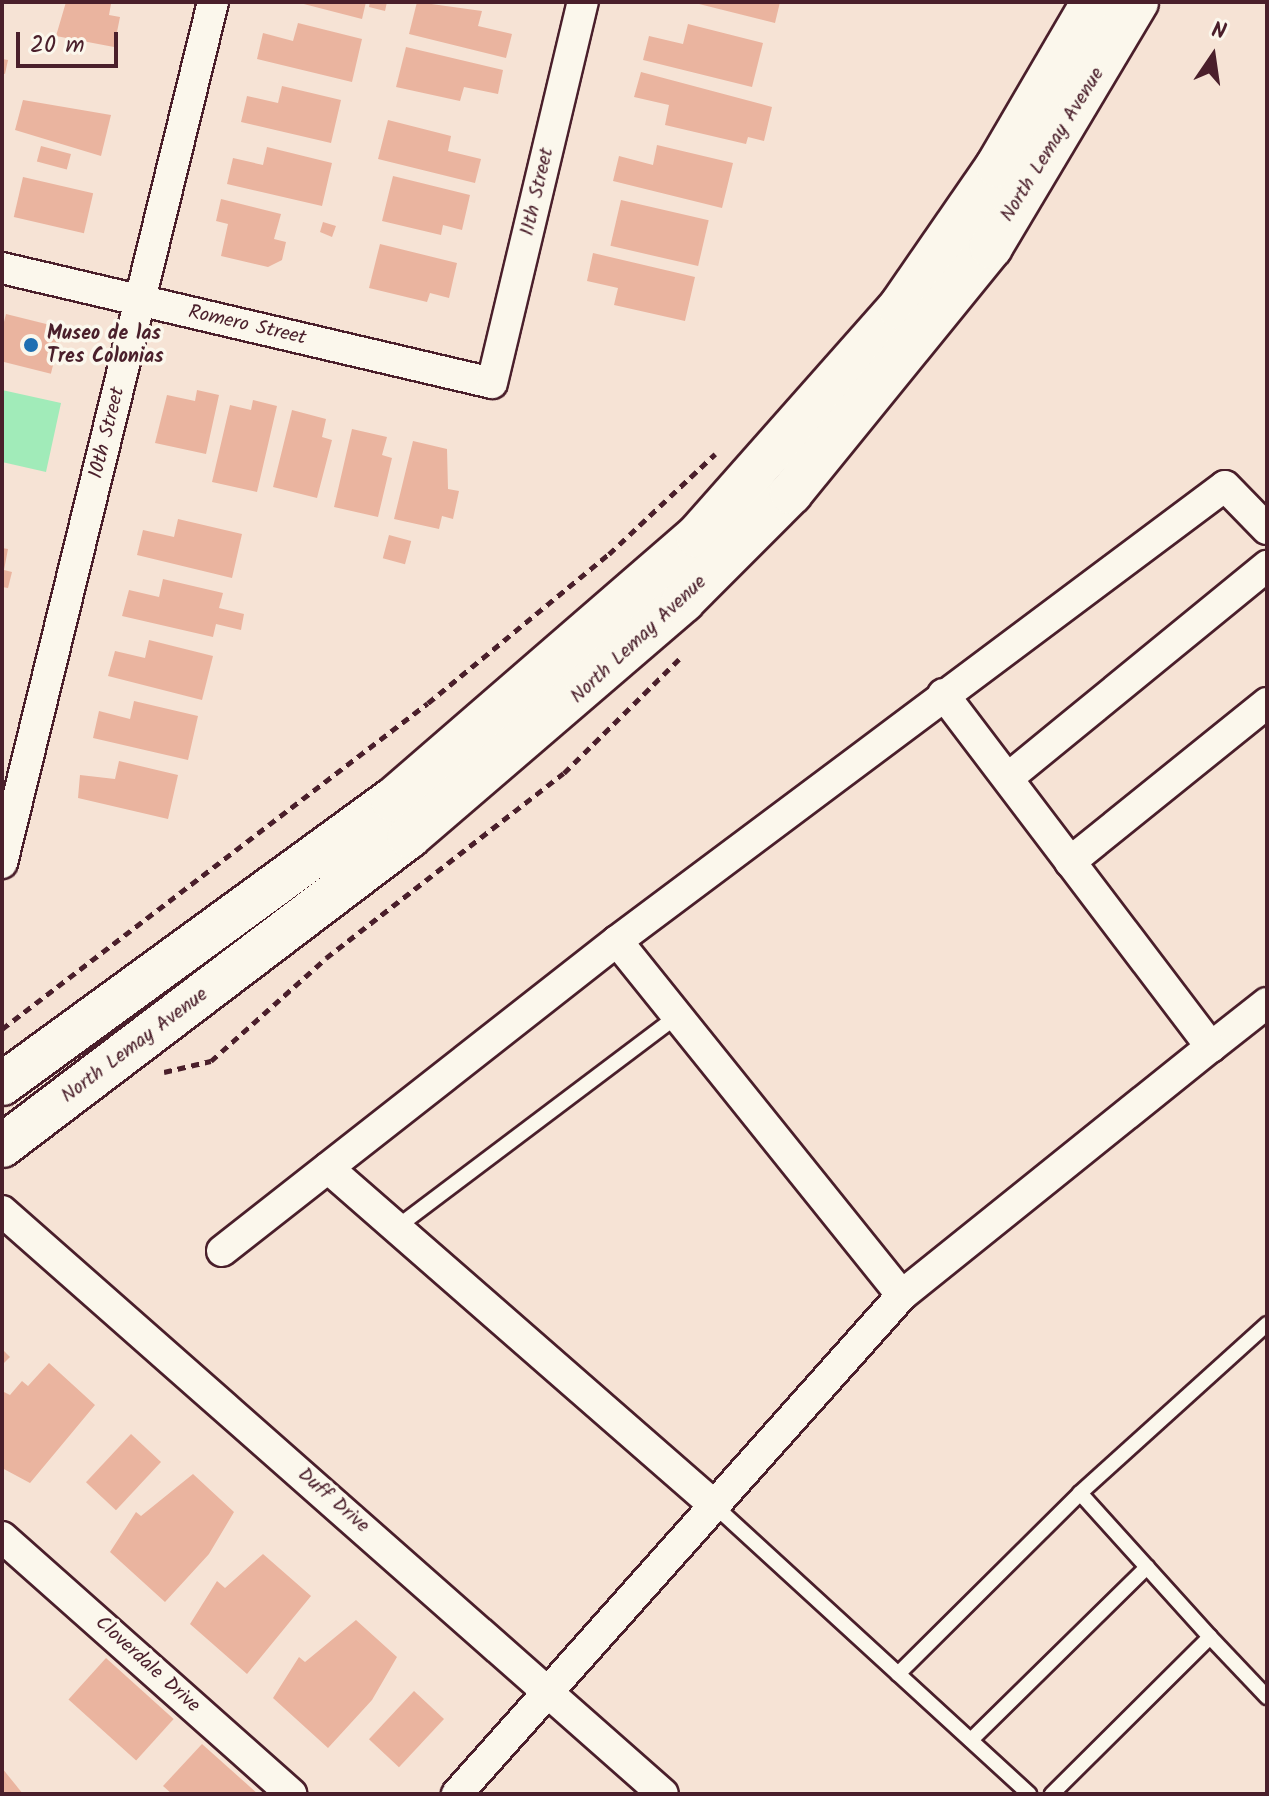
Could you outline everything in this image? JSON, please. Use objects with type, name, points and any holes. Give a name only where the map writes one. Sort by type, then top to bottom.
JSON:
[{"type":"main road","name":"North Lemay Avenue","points":[[2,1084],[392,800],[697,536],[899,308],[997,166],[1093,2]]},
{"type":"main road","name":"North Lemay Avenue","points":[[2,1146],[433,817],[683,601],[791,493],[991,247],[1137,2]]},
{"type":"street","name":"10th Street","points":[[2,863],[213,2]]},
{"type":"street","name":"11th Street","points":[[492,383],[583,2]]},
{"type":"street","name":"Romero Street","points":[[2,268],[492,383]]},
{"type":"street","points":[[222,1251],[617,941],[943,694],[1225,486],[1267,529]]},
{"type":"street","points":[[1008,778],[1267,566]]},
{"type":"street","points":[[943,694],[1211,1047]]},
{"type":"street","points":[[1070,862],[1267,703]]},
{"type":"street","points":[[617,941],[902,1295]]},
{"type":"street","points":[[457,1794],[552,1693],[902,1295],[1267,1003]]},
{"type":"street","points":[[328,1168],[716,1507]]},
{"type":"street","name":"Duff Drive","points":[[2,1211],[663,1794]]},
{"type":"street","name":"Cloverdale Drive","points":[[2,1537],[291,1794]]},
{"type":"lane","points":[[396,1228],[677,1016]]},
{"type":"lane","points":[[898,1674],[1080,1493],[1267,1324]]},
{"type":"lane","points":[[1080,1493],[1267,1697]]},
{"type":"lane","points":[[716,1507],[1029,1794]]},
{"type":"lane","points":[[971,1740],[1147,1567]]},
{"type":"lane","points":[[1052,1794],[1210,1637]]},
{"type":"path","points":[[2,1029],[428,703],[609,554],[727,442]]},
{"type":"green space","points":[[2,390],[61,403],[46,472],[2,462]]},
{"type":"building","points":[[66,2],[111,4],[109,15],[120,17],[114,47],[56,36]]},
{"type":"building","points":[[296,2],[366,2],[362,19]]},
{"type":"building","points":[[370,2],[387,2],[385,11],[369,7]]},
{"type":"building","points":[[417,2],[482,11],[478,26],[512,34],[506,58],[409,34]]},
{"type":"building","points":[[691,2],[780,2],[775,23]]},
{"type":"building","points":[[298,23],[362,39],[352,82],[257,59],[263,33],[293,41]]},
{"type":"building","points":[[688,24],[763,43],[752,87],[643,60],[649,36],[683,44]]},
{"type":"building","points":[[406,47],[503,70],[498,94],[464,87],[460,101],[396,87]]},
{"type":"building","points":[[2,59],[8,60],[5,74],[2,73]]},
{"type":"building","points":[[641,72],[772,107],[764,141],[748,137],[746,144],[665,125],[669,105],[634,97]]},
{"type":"building","points":[[282,86],[341,100],[331,143],[241,122],[247,96],[278,103]]},
{"type":"building","points":[[23,100],[111,115],[101,156],[15,130]]},
{"type":"building","points":[[388,120],[451,136],[448,151],[481,159],[475,183],[378,159]]},
{"type":"building","points":[[657,145],[733,163],[722,208],[613,181],[619,156],[653,165]]},
{"type":"building","points":[[41,146],[71,154],[67,169],[37,161]]},
{"type":"building","points":[[267,147],[332,163],[322,206],[227,184],[233,158],[263,165]]},
{"type":"building","points":[[393,176],[470,195],[462,230],[443,225],[441,235],[382,221]]},
{"type":"building","points":[[23,177],[93,193],[84,233],[14,217]]},
{"type":"building","points":[[221,199],[281,214],[274,239],[286,242],[282,260],[268,267],[221,256],[228,224],[216,221]]},
{"type":"building","points":[[621,200],[709,220],[698,266],[610,246]]},
{"type":"building","points":[[323,222],[336,226],[332,237],[320,232]]},
{"type":"building","points":[[380,244],[457,263],[449,298],[430,293],[427,302],[369,288]]},
{"type":"building","points":[[593,253],[695,277],[685,321],[614,305],[618,288],[587,281]]},
{"type":"building","points":[[6,314],[62,328],[51,374],[2,361],[2,330]]},
{"type":"building","points":[[197,390],[219,395],[206,454],[155,443],[167,395],[195,401]]},
{"type":"building","points":[[253,400],[277,406],[257,492],[212,482],[230,405],[251,410]]},
{"type":"building","points":[[292,410],[326,419],[322,437],[332,440],[317,498],[273,487]]},
{"type":"building","points":[[352,429],[387,437],[382,455],[392,458],[378,517],[334,507]]},
{"type":"building","points":[[413,441],[447,449],[448,489],[459,491],[453,519],[442,516],[439,529],[394,519]]},
{"type":"building","points":[[178,519],[242,534],[232,578],[137,555],[143,530],[174,537]]},
{"type":"building","points":[[389,535],[411,541],[405,564],[383,558]]},
{"type":"building","points":[[2,548],[8,549],[4,570],[12,572],[8,588],[2,587]]},
{"type":"building","points":[[163,579],[223,593],[219,608],[244,614],[241,630],[216,624],[213,637],[122,616],[129,590],[159,597]]},
{"type":"building","points":[[149,640],[213,656],[202,700],[108,676],[115,651],[145,658]]},
{"type":"building","points":[[134,701],[198,716],[188,760],[93,738],[99,711],[130,719]]},
{"type":"building","points":[[119,761],[178,775],[168,819],[78,798],[80,775],[115,779]]},
{"type":"building","points":[[2,1349],[10,1357],[2,1365]]},
{"type":"building","points":[[49,1363],[95,1405],[30,1483],[2,1468],[2,1391],[10,1395],[22,1381],[28,1386]]},
{"type":"building","points":[[131,1434],[161,1462],[116,1510],[86,1482]]},
{"type":"building","points":[[193,1474],[234,1512],[209,1554],[165,1602],[110,1552],[136,1512],[141,1516]]},
{"type":"building","points":[[263,1554],[311,1596],[247,1674],[190,1624],[217,1581],[225,1588]]},
{"type":"building","points":[[356,1620],[397,1657],[372,1700],[328,1748],[273,1698],[299,1657],[305,1662]]},
{"type":"building","points":[[106,1658],[174,1719],[136,1761],[69,1700]]},
{"type":"building","points":[[414,1691],[444,1719],[399,1767],[369,1739]]},
{"type":"building","points":[[202,1744],[258,1794],[172,1794],[163,1786]]},
{"type":"building","points":[[2,1768],[23,1794],[2,1794]]},
{"type":"place","name":"Museo de las Tres Colonias","points":[[31,345]]}]
